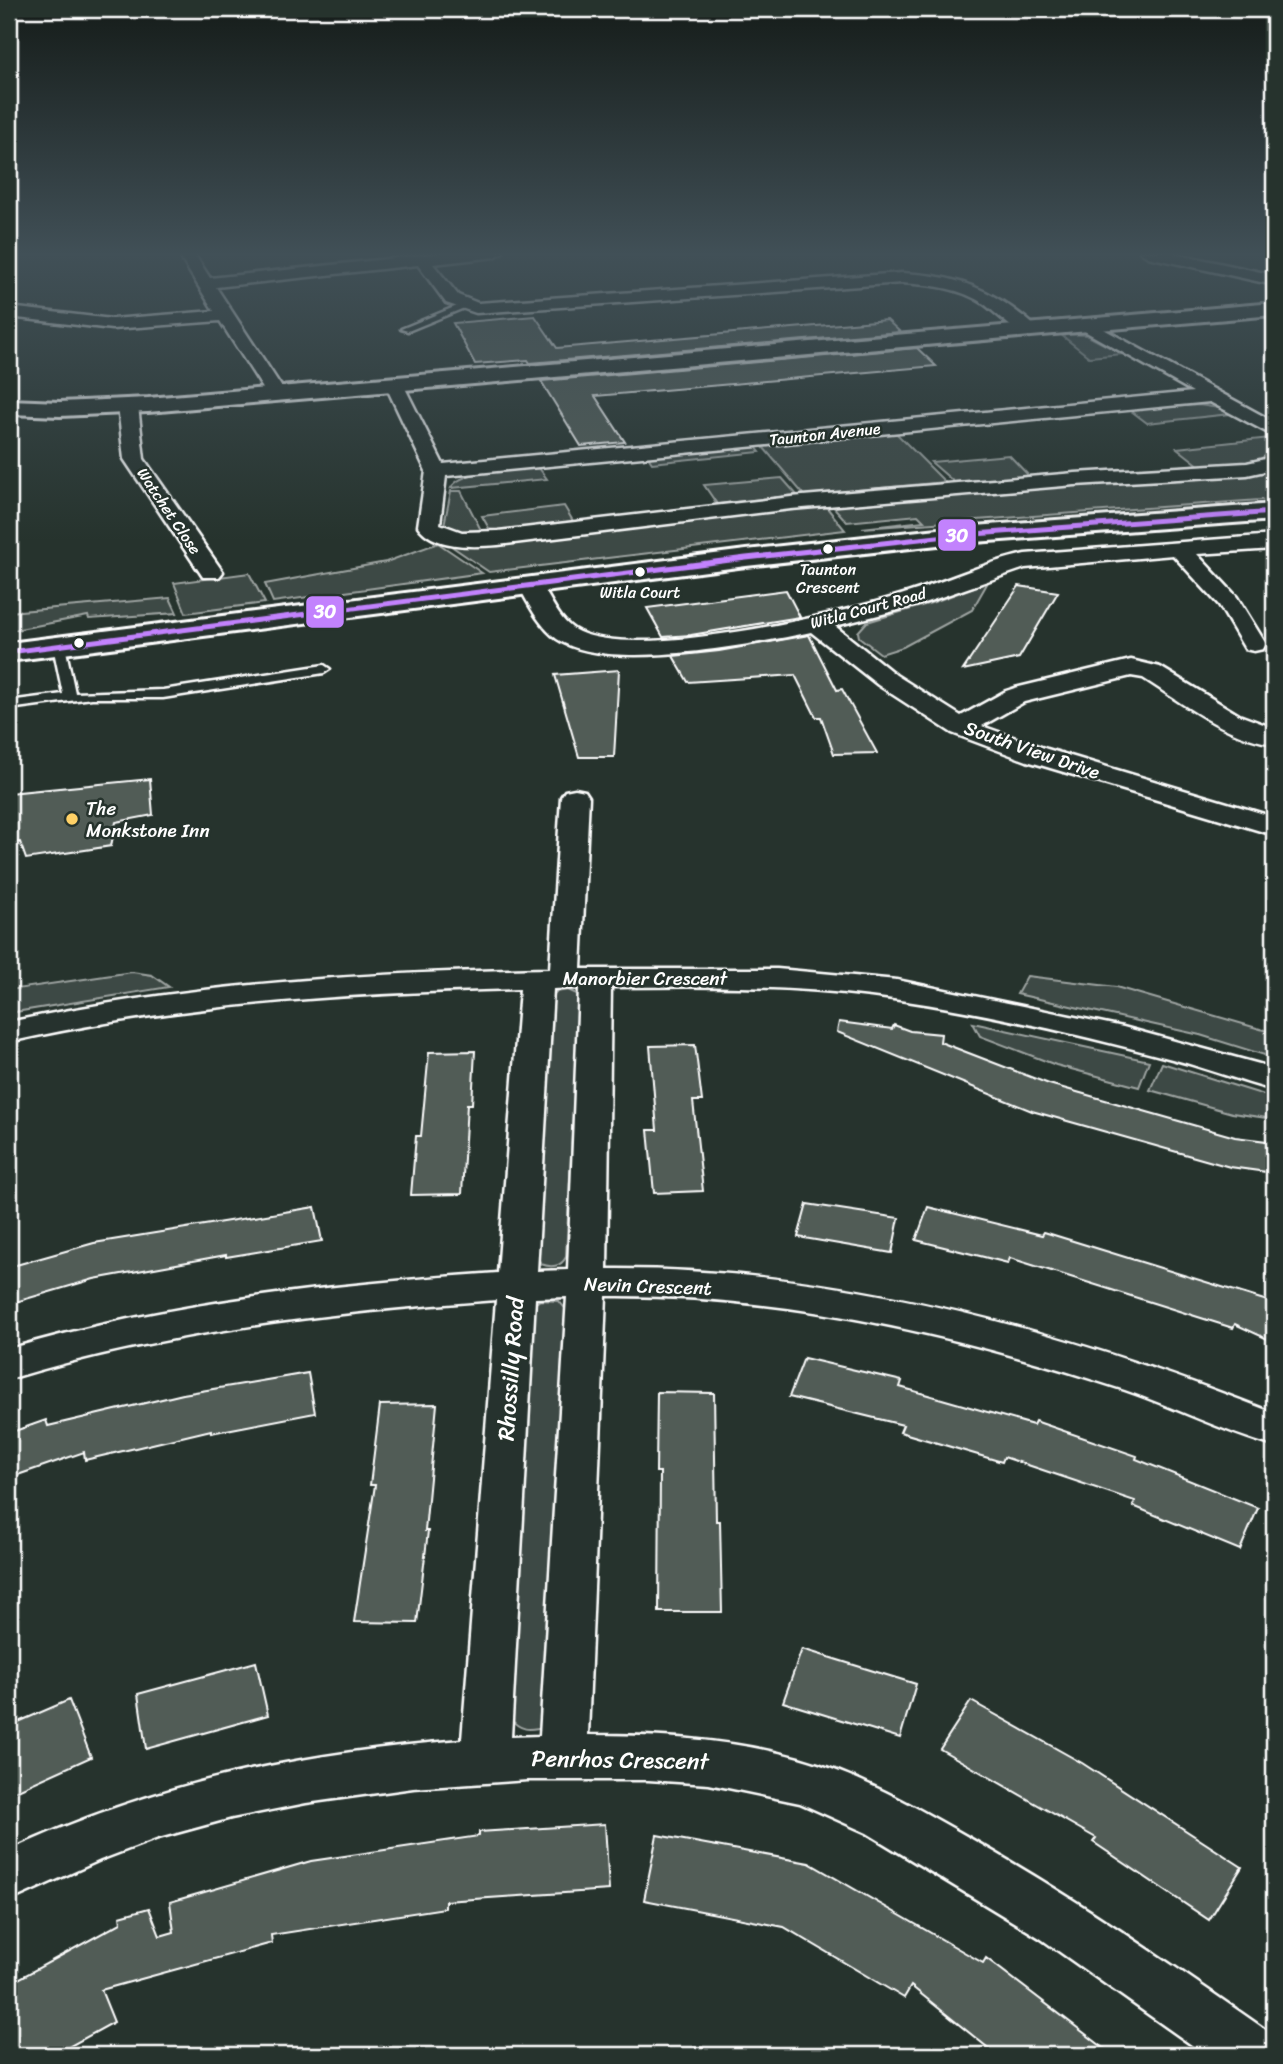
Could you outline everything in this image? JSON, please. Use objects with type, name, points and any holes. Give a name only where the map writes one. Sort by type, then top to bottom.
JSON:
[{"type":"street","points":[[247,348],[276,394]]},
{"type":"street","points":[[9,407],[128,406],[814,348]]},
{"type":"street","points":[[1129,348],[1274,430]]},
{"type":"street","points":[[394,384],[436,471],[429,526],[447,536],[479,539],[799,502],[1075,479],[1236,470],[1274,463]]},
{"type":"street","name":"Taunton Avenue","points":[[436,471],[1214,396]]},
{"type":"street","name":"Watchet Close","points":[[128,406],[134,459],[211,572]]},
{"type":"street","points":[[9,652],[529,583],[947,536],[1274,512]]},
{"type":"street","name":"Witla Court Road","points":[[529,583],[557,626],[580,641],[634,649],[747,636],[815,624],[911,600],[977,574],[1024,561],[1274,542]]},
{"type":"street","points":[[1179,548],[1229,602],[1254,644]]},
{"type":"street","name":"South View Drive","points":[[815,624],[887,680],[961,727],[1037,755],[1274,825]]},
{"type":"street","points":[[961,727],[1015,696],[1131,668],[1151,672],[1230,721],[1261,734],[1274,736]]},
{"type":"street","points":[[563,1757],[587,1284],[566,979],[575,797]]},
{"type":"street","name":"Manorbier Crescent","points":[[9,1032],[133,1009],[263,992],[369,983],[766,978],[895,989],[1105,1032],[1185,1052],[1274,1079]]},
{"type":"street","name":"Rhossilly Road","points":[[485,1759],[517,1285],[566,979]]},
{"type":"street","name":"Nevin Crescent","points":[[9,1364],[97,1339],[162,1326],[369,1297],[517,1285],[714,1287],[793,1295],[865,1308],[1004,1340],[1167,1390],[1274,1430]]},
{"type":"street","name":"Penrhos Crescent","points":[[9,1877],[104,1834],[161,1814],[217,1799],[328,1777],[485,1759],[643,1756],[722,1763],[831,1791],[892,1821],[973,1866],[1073,1930],[1253,2055]]},
{"type":"lane","points":[[59,646],[70,696]]},
{"type":"lane","points":[[9,705],[70,696],[163,694],[324,669]]},
{"type":"shaded area","points":[[1078,348],[1112,348],[1123,354],[1089,357]]},
{"type":"shaded area","points":[[1199,405],[1219,408],[1230,414],[1147,423],[1130,410]]},
{"type":"shaded area","points":[[896,433],[945,482],[804,495],[763,447]]},
{"type":"shaded area","points":[[1270,438],[1273,447],[1268,454],[1240,464],[1200,466],[1177,448]]},
{"type":"shaded area","points":[[756,447],[760,452],[652,463],[648,457]]},
{"type":"shaded area","points":[[1009,455],[1030,477],[954,482],[931,462]]},
{"type":"shaded area","points":[[539,468],[547,479],[451,488],[457,481],[478,473]]},
{"type":"shaded area","points":[[1274,468],[1274,499],[862,528],[924,521],[918,515],[847,522],[830,503]]},
{"type":"shaded area","points":[[782,478],[797,495],[717,504],[704,485]]},
{"type":"shaded area","points":[[451,491],[461,491],[482,532],[462,532],[444,525]]},
{"type":"shaded area","points":[[824,504],[845,530],[489,572],[444,541]]},
{"type":"shaded area","points":[[564,506],[573,521],[491,532],[482,516]]},
{"type":"shaded area","points":[[438,543],[482,573],[273,602],[265,584],[386,562]]},
{"type":"shaded area","points":[[249,573],[265,603],[186,613],[174,583]]},
{"type":"shaded area","points":[[988,582],[972,610],[903,647],[881,654],[859,637],[858,632],[867,622]]},
{"type":"shaded area","points":[[170,598],[177,613],[89,619],[88,616],[9,631],[9,612]]},
{"type":"shaded area","points":[[132,972],[152,975],[169,987],[9,1013],[9,990]]},
{"type":"shaded area","points":[[1027,976],[1116,987],[1274,1033],[1274,1058],[1200,1035],[1017,994]]},
{"type":"shaded area","points":[[568,990],[579,995],[566,1257],[559,1265],[548,1266],[541,1264],[538,1258],[553,995]]},
{"type":"shaded area","points":[[973,1023],[1149,1061],[1139,1087],[1056,1065],[980,1036]]},
{"type":"shaded area","points":[[1162,1063],[1274,1098],[1274,1119],[1232,1113],[1150,1090]]},
{"type":"shaded area","points":[[540,1300],[559,1301],[567,1311],[546,1726],[530,1729],[517,1725],[509,1717],[532,1306]]},
{"type":"building","points":[[467,348],[705,348],[530,363],[528,360],[475,364]]},
{"type":"building","points":[[913,348],[917,348],[936,366],[595,396],[625,442],[581,446],[541,381]]},
{"type":"building","points":[[1019,586],[1058,592],[1019,658],[963,670]]},
{"type":"building","points":[[786,590],[800,617],[691,635],[663,637],[647,608]]},
{"type":"building","points":[[809,635],[837,690],[842,689],[877,753],[834,754],[821,717],[816,717],[795,675],[688,682],[673,656],[719,651]]},
{"type":"building","points":[[619,670],[614,757],[579,757],[555,675]]},
{"type":"building","name":"The Monkstone Inn","points":[[150,779],[153,815],[116,822],[111,846],[26,859],[20,842],[9,843],[9,793]]},
{"type":"building","points":[[839,1022],[892,1029],[894,1025],[910,1031],[941,1034],[940,1042],[1049,1084],[1235,1137],[1274,1142],[1274,1173],[1230,1167],[1032,1111],[837,1032]]},
{"type":"building","points":[[695,1045],[702,1101],[693,1101],[703,1191],[654,1193],[648,1130],[657,1130],[650,1046]]},
{"type":"building","points":[[475,1051],[472,1104],[467,1104],[462,1194],[411,1195],[416,1136],[421,1136],[429,1052]]},
{"type":"building","points":[[807,1204],[899,1218],[892,1253],[798,1237]]},
{"type":"building","points":[[315,1207],[322,1241],[94,1279],[9,1304],[9,1267],[94,1243]]},
{"type":"building","points":[[928,1207],[1042,1235],[1044,1232],[1274,1303],[1274,1342],[1235,1324],[1233,1328],[1010,1258],[1008,1263],[916,1240]]},
{"type":"building","points":[[804,1358],[902,1381],[900,1387],[1033,1425],[1035,1421],[1137,1456],[1136,1459],[1258,1508],[1240,1550],[1133,1506],[1135,1501],[1004,1457],[1002,1462],[900,1432],[903,1425],[789,1397]]},
{"type":"building","points":[[308,1373],[315,1413],[211,1433],[211,1430],[85,1460],[84,1452],[9,1478],[9,1433],[46,1420],[48,1426],[183,1394]]},
{"type":"building","points":[[657,1392],[714,1393],[716,1521],[720,1521],[722,1612],[659,1612],[660,1472],[656,1472]]},
{"type":"building","points":[[437,1404],[425,1531],[428,1531],[417,1623],[354,1622],[375,1485],[370,1485],[380,1405]]},
{"type":"building","points":[[802,1649],[916,1684],[900,1738],[783,1702]]},
{"type":"building","points":[[256,1662],[268,1715],[146,1749],[138,1694]]},
{"type":"building","points":[[69,1700],[91,1757],[9,1794],[9,1726]]},
{"type":"building","points":[[971,1701],[1082,1763],[1242,1867],[1209,1920],[1093,1842],[1096,1838],[940,1749]]},
{"type":"building","points":[[605,1824],[609,1890],[445,1901],[445,1908],[271,1935],[272,1943],[101,1990],[114,2022],[54,2055],[9,2055],[9,1984],[121,1923],[120,1916],[149,1908],[160,1936],[174,1932],[170,1902],[311,1861],[479,1836],[479,1832]]},
{"type":"building","points":[[657,1835],[809,1863],[983,1963],[986,1958],[1113,2055],[997,2055],[911,1986],[904,1998],[784,1927],[644,1900]]},
{"type":"transit line","name":"30","points":[[9,652],[746,558],[947,536],[1274,512]]},
{"type":"place","name":"Taunton Crescent","points":[[828,549]]},
{"type":"place","name":"Witla Court","points":[[640,572]]},
{"type":"place","name":"The Monkstone Inn","points":[[72,819]]}]
